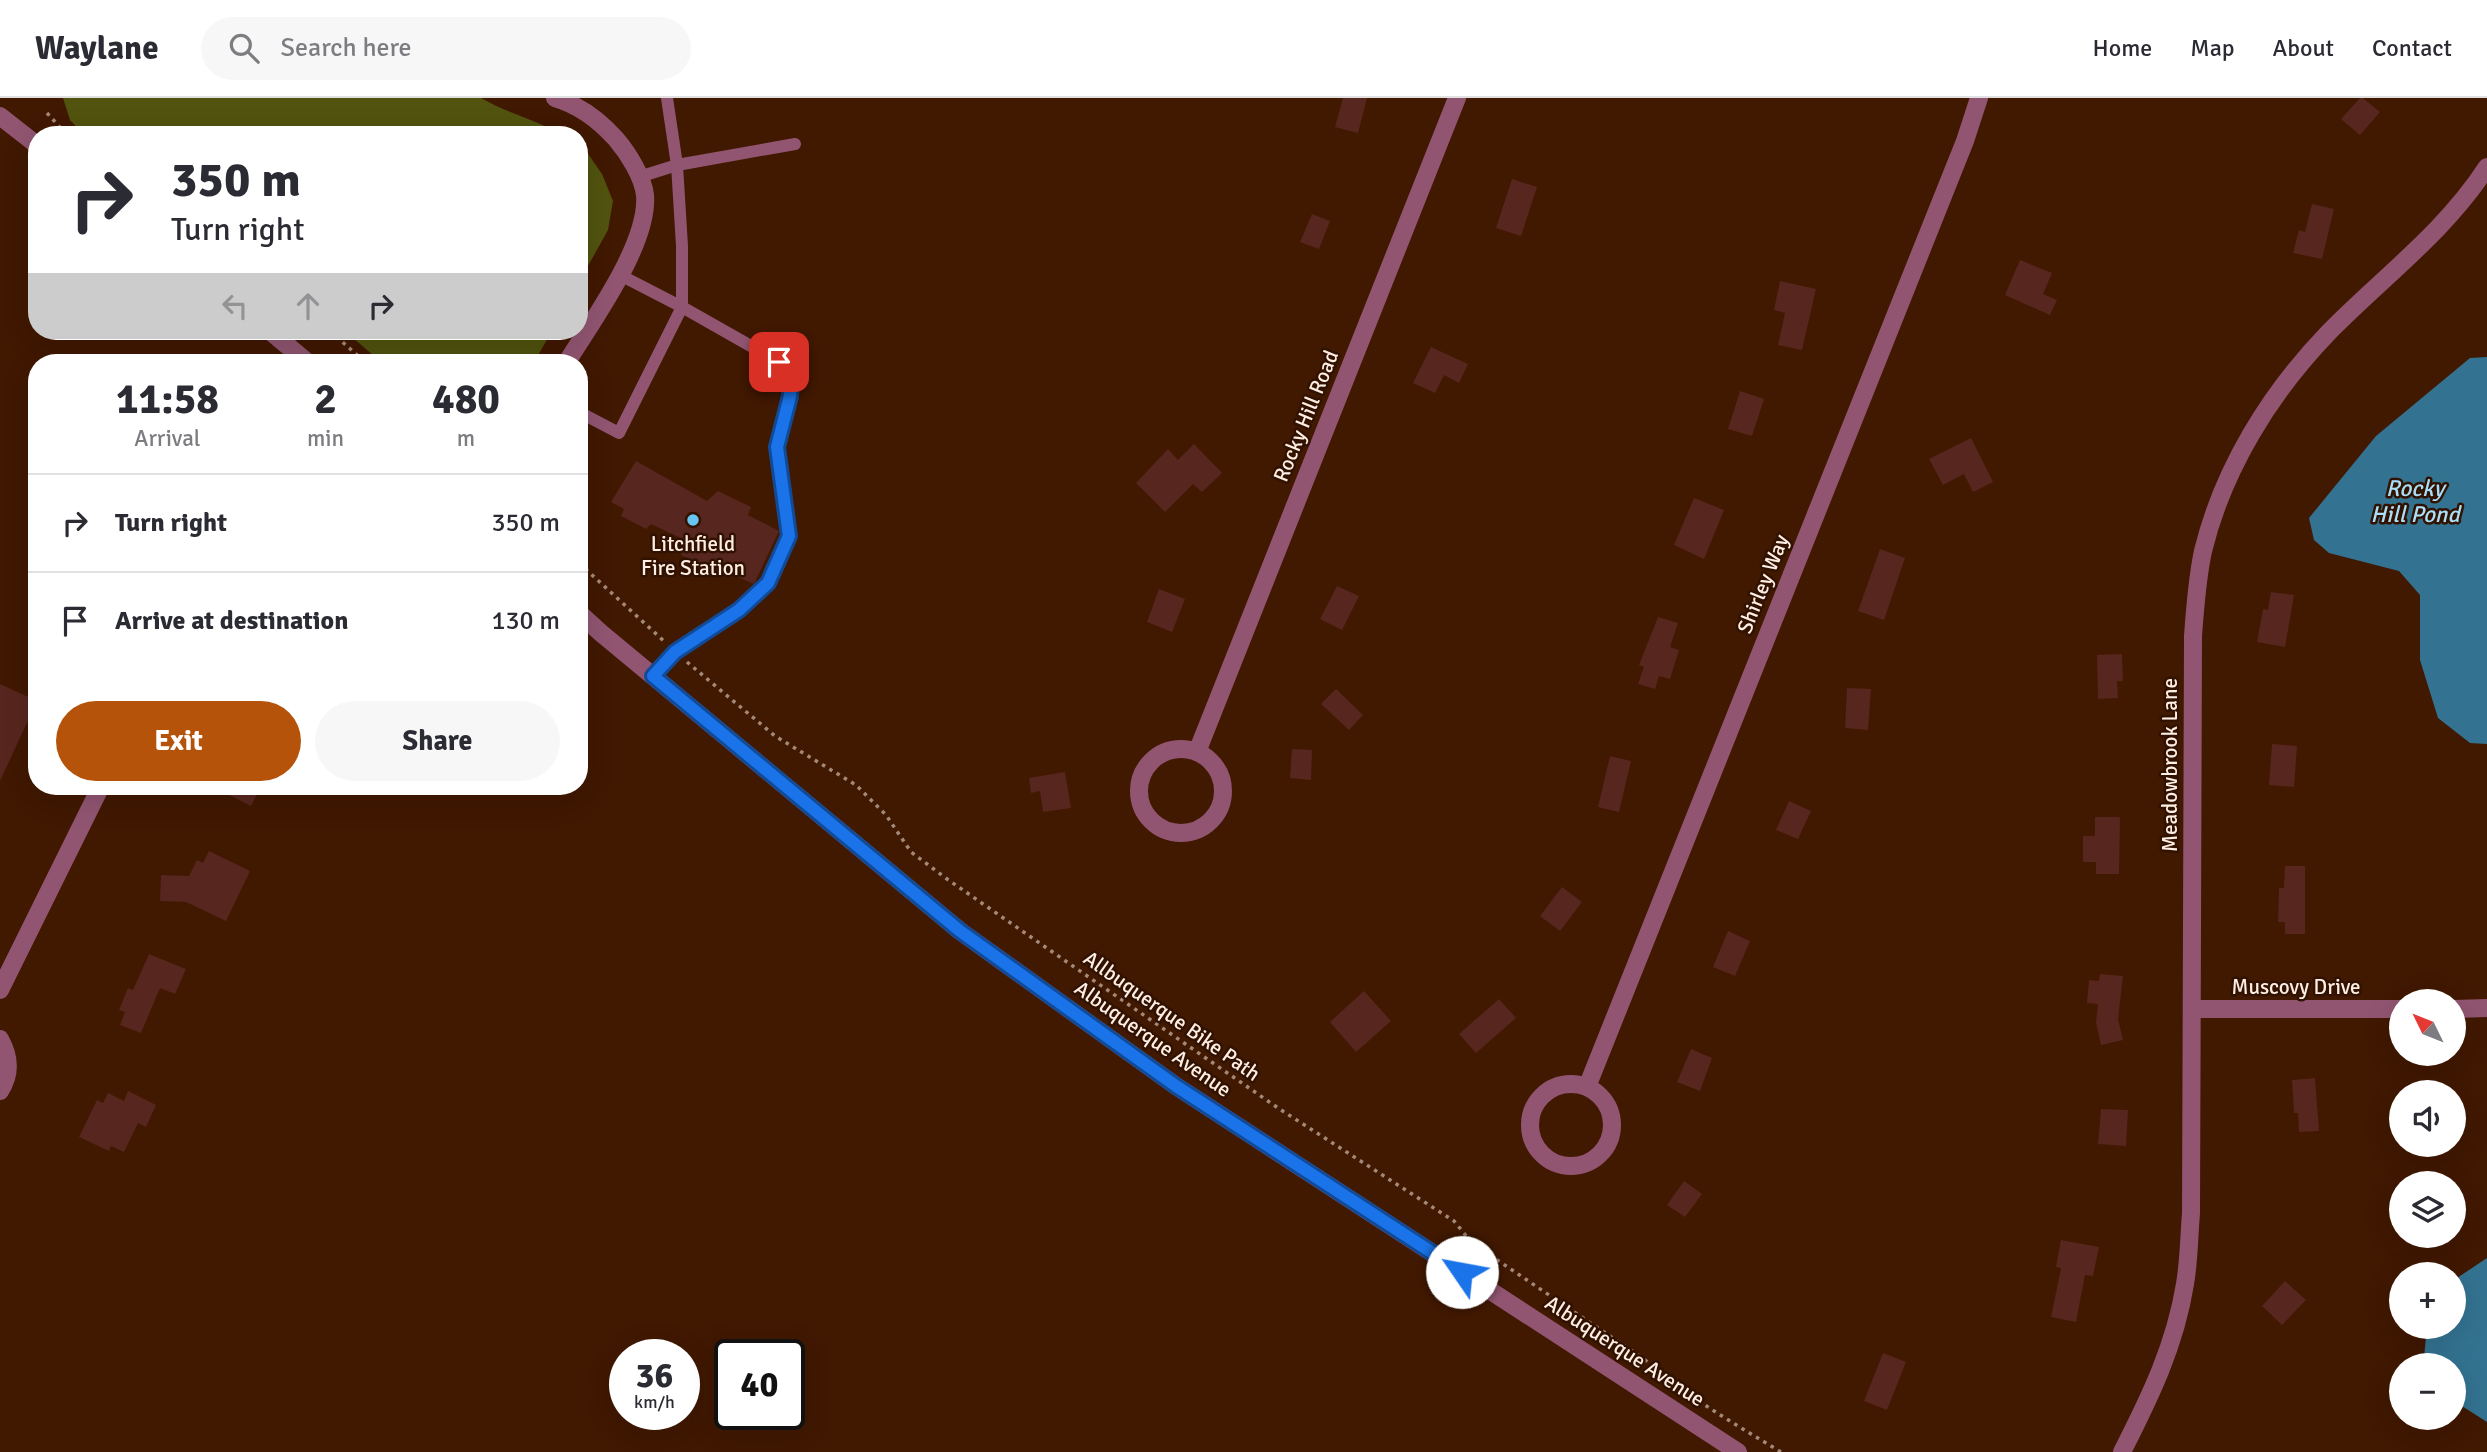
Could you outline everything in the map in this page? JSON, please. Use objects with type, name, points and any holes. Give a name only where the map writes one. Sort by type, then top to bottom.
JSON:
[{"type":"street","name":"Rocky Hill Road","points":[[1196,752],[1457,98]]},
{"type":"street","name":"Shirley Way","points":[[1587,1087],[1965,141],[1979,98]]},
{"type":"street","points":[[560,99],[582,110],[605,127],[623,147],[645,192],[645,211],[640,232],[620,275],[588,328]]},
{"type":"street","points":[[0,116],[28,138]]},
{"type":"street","name":"Meadowbrook Lane","points":[[2122,1452],[2158,1381],[2175,1330],[2185,1283],[2191,1213],[2193,636],[2200,566],[2213,515],[2225,481],[2276,397],[2329,333],[2446,221],[2487,167]]},
{"type":"street","points":[[281,340],[297,354]]},
{"type":"street","name":"Albuquerque Avenue","points":[[588,620],[960,931],[1176,1086],[1738,1452]]},
{"type":"street","points":[[1183,749],[1196,752],[1209,759],[1217,769],[1223,782],[1223,796],[1212,821],[1187,833],[1173,833],[1160,828],[1149,819],[1142,807],[1140,786],[1147,767],[1157,757],[1169,751],[1183,749]]},
{"type":"street","points":[[0,990],[97,795]]},
{"type":"street","name":"Muscovy Drive","points":[[2192,1009],[2389,1009]]},
{"type":"street","points":[[2466,1009],[2487,1009]]},
{"type":"street","points":[[0,1040],[8,1057],[8,1068],[0,1091]]},
{"type":"street","points":[[1560,1085],[1587,1087],[1599,1094],[1607,1105],[1612,1118],[1612,1132],[1607,1146],[1587,1164],[1559,1166],[1547,1160],[1537,1150],[1529,1125],[1531,1111],[1538,1099],[1548,1090],[1560,1085]]},
{"type":"lane","points":[[588,417],[619,433],[682,307],[682,246],[677,165],[667,98]]},
{"type":"lane","points":[[639,177],[677,165],[795,144]]},
{"type":"lane","points":[[620,275],[779,362],[791,378],[790,396],[777,447],[789,536],[768,583],[739,610],[675,652],[653,676]]},
{"type":"path","points":[[47,113],[59,126]]},
{"type":"path","points":[[340,340],[356,354]]},
{"type":"path","name":"Allbuquerque Bike Path","points":[[588,571],[675,652],[775,736],[856,785],[886,815],[911,852],[947,879],[1278,1108],[1454,1221],[1472,1243],[1644,1359],[1669,1381],[1714,1412],[1781,1452]]},
{"type":"shaded area","points":[[63,98],[481,98],[544,126],[76,126],[70,120]]},
{"type":"shaded area","points":[[588,154],[602,174],[613,201],[608,230],[588,266]]},
{"type":"shaded area","points":[[355,340],[547,340],[539,354],[372,354]]},
{"type":"water","name":"Rocky Hill Pond","points":[[2487,357],[2487,744],[2470,743],[2438,718],[2420,660],[2420,595],[2399,571],[2329,553],[2314,540],[2309,518],[2376,436],[2470,358]]},
{"type":"water","points":[[2487,1258],[2487,1422],[2466,1409],[2466,1353],[2424,1353],[2426,1339],[2466,1339],[2466,1272]]},
{"type":"building","points":[[1343,98],[1367,98],[1358,133],[1335,127]]},
{"type":"building","points":[[2360,98],[2380,112],[2360,135],[2341,119]]},
{"type":"building","points":[[1512,179],[1537,187],[1521,236],[1496,228]]},
{"type":"building","points":[[2312,204],[2334,209],[2322,259],[2293,253],[2299,230],[2305,232]]},
{"type":"building","points":[[1312,214],[1330,221],[1319,249],[1300,242]]},
{"type":"building","points":[[2020,260],[2052,273],[2043,294],[2057,300],[2050,315],[2005,295]]},
{"type":"building","points":[[1780,281],[1816,289],[1802,350],[1778,345],[1785,313],[1774,310]]},
{"type":"building","points":[[1431,347],[1468,364],[1459,383],[1444,375],[1435,393],[1413,383]]},
{"type":"building","points":[[1740,391],[1764,399],[1752,436],[1728,429]]},
{"type":"building","points":[[1971,438],[1993,482],[1973,492],[1964,474],[1943,485],[1929,459]]},
{"type":"building","points":[[1194,444],[1222,473],[1202,492],[1193,484],[1165,512],[1136,483],[1168,449],[1178,460]]},
{"type":"building","name":"Litchfield Fire Station","points":[[636,461],[707,501],[718,491],[751,507],[748,515],[779,531],[754,584],[719,569],[716,574],[681,555],[687,541],[651,524],[646,529],[621,516],[624,509],[611,502]]},
{"type":"building","points":[[1694,498],[1724,510],[1704,559],[1674,545]]},
{"type":"building","points":[[1880,549],[1905,558],[1884,620],[1858,611]]},
{"type":"building","points":[[1337,586],[1359,596],[1342,630],[1320,619]]},
{"type":"building","points":[[1159,589],[1185,599],[1172,632],[1147,622]]},
{"type":"building","points":[[2271,592],[2294,595],[2285,647],[2257,642],[2263,609],[2268,610]]},
{"type":"building","points":[[1658,617],[1678,623],[1670,647],[1679,650],[1670,679],[1659,676],[1655,689],[1638,684],[1644,667],[1639,665]]},
{"type":"building","points":[[2122,654],[2123,681],[2117,681],[2118,698],[2098,699],[2097,655]]},
{"type":"building","points":[[0,684],[28,697],[28,720],[0,781]]},
{"type":"building","points":[[1847,688],[1871,689],[1868,730],[1845,728]]},
{"type":"building","points":[[1336,689],[1363,715],[1349,730],[1321,704]]},
{"type":"building","points":[[2272,744],[2297,746],[2294,787],[2269,785]]},
{"type":"building","points":[[1292,749],[1312,750],[1311,780],[1290,778]]},
{"type":"building","points":[[1610,756],[1631,761],[1619,812],[1598,807]]},
{"type":"building","points":[[1065,772],[1071,808],[1043,812],[1040,791],[1031,793],[1029,778]]},
{"type":"building","points":[[229,795],[256,795],[251,806]]},
{"type":"building","points":[[1789,801],[1811,811],[1798,839],[1776,830]]},
{"type":"building","points":[[2095,817],[2120,817],[2119,874],[2096,874],[2096,862],[2083,862],[2083,836],[2095,836]]},
{"type":"building","points":[[209,851],[250,871],[226,921],[186,902],[160,901],[161,875],[189,876],[197,860],[203,863]]},
{"type":"building","points":[[2285,866],[2305,866],[2305,934],[2285,934],[2285,922],[2278,922],[2279,888],[2284,888]]},
{"type":"building","points":[[1562,887],[1582,902],[1560,931],[1540,916]]},
{"type":"building","points":[[1728,931],[1750,941],[1735,976],[1713,967]]},
{"type":"building","points":[[149,954],[186,969],[175,994],[160,988],[141,1033],[120,1025],[125,1012],[119,1010],[128,988],[133,990]]},
{"type":"building","points":[[2100,974],[2123,976],[2118,1019],[2123,1040],[2101,1045],[2096,1022],[2098,1004],[2087,1003],[2089,980],[2099,981]]},
{"type":"building","points":[[1364,991],[1391,1021],[1356,1052],[1330,1022]]},
{"type":"building","points":[[1499,999],[1516,1018],[1476,1053],[1459,1034]]},
{"type":"building","points":[[1691,1049],[1712,1058],[1700,1091],[1677,1082]]},
{"type":"building","points":[[2315,1078],[2319,1131],[2299,1132],[2298,1113],[2294,1113],[2292,1080]]},
{"type":"building","points":[[128,1091],[156,1105],[146,1127],[138,1123],[124,1152],[111,1146],[109,1151],[79,1137],[97,1100],[103,1103],[108,1093],[124,1101]]},
{"type":"building","points":[[2101,1109],[2128,1110],[2126,1146],[2098,1144]]},
{"type":"building","points":[[1684,1181],[1702,1194],[1685,1217],[1667,1205]]},
{"type":"building","points":[[2061,1240],[2099,1247],[2093,1276],[2085,1275],[2076,1322],[2051,1317],[2061,1268],[2056,1267]]},
{"type":"building","points":[[2285,1281],[2306,1300],[2282,1325],[2262,1306]]},
{"type":"building","points":[[1883,1353],[1906,1362],[1887,1410],[1864,1401]]},
{"type":"place","name":"Litchfield Fire Station","points":[[693,520]]},
{"type":"route","points":[[779,362],[791,378],[790,396],[777,447],[789,536],[768,583],[739,610],[675,652],[653,676],[960,931],[1176,1086],[1462,1272]]}]
